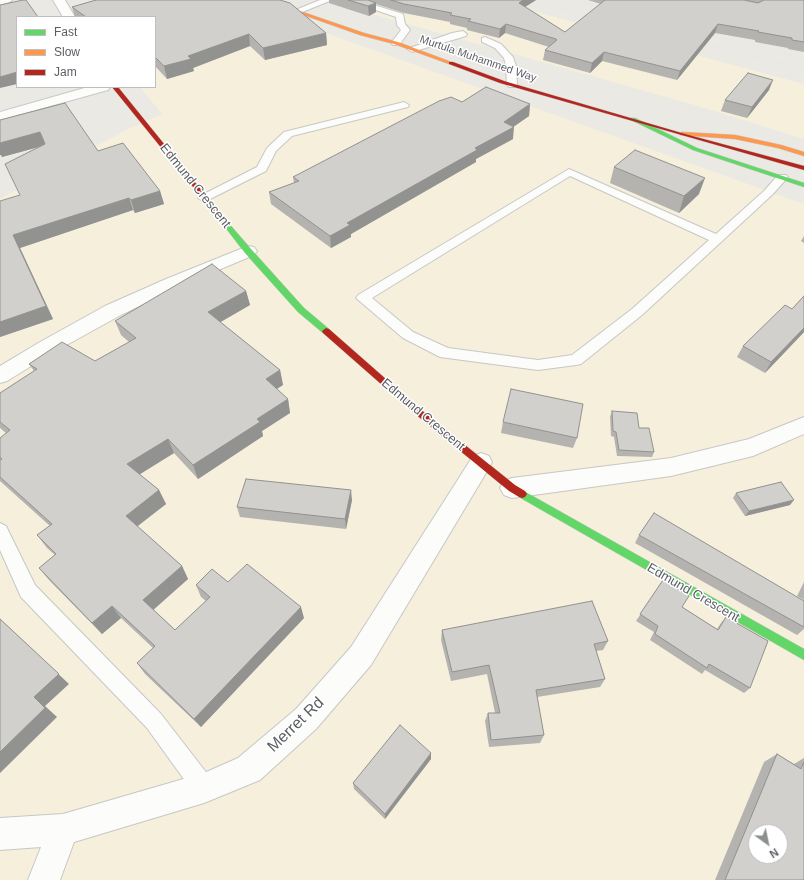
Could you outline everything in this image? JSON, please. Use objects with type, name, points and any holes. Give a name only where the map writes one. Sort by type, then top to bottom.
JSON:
[{"type":"main road","name":"Murtula Muhammed Way","points":[[263,0],[362,34],[396,43],[512,85],[686,135]]},
{"type":"main road","name":"Edmund Crescent","points":[[116,88],[248,251],[301,310],[417,410],[512,488],[804,655]]},
{"type":"main road","points":[[633,119],[672,139],[696,149],[804,185]]},
{"type":"main road","points":[[686,135],[735,137],[779,146],[804,154]]},
{"type":"main road","points":[[686,135],[804,168]]},
{"type":"street","points":[[0,2],[6,0]]},
{"type":"street","points":[[59,0],[68,16]]},
{"type":"street","points":[[0,116],[99,88]]},
{"type":"street","points":[[0,376],[47,347],[112,311],[172,283],[248,251]]},
{"type":"street","points":[[512,488],[671,467],[753,447],[804,425]]},
{"type":"street","name":"Merret Rd","points":[[0,834],[63,830],[204,788],[249,769],[306,719],[361,656],[481,462]]},
{"type":"street","points":[[44,880],[63,830]]},
{"type":"lane","points":[[288,8],[305,0]]},
{"type":"lane","points":[[297,11],[328,0]]},
{"type":"lane","points":[[350,0],[400,16],[401,25],[406,30],[396,43]]},
{"type":"lane","points":[[412,49],[455,35],[463,34]]},
{"type":"lane","points":[[486,40],[498,46],[508,57],[511,66],[512,85]]},
{"type":"lane","points":[[204,198],[262,169],[271,150],[288,134],[404,105]]},
{"type":"lane","points":[[717,239],[569,172],[363,298],[408,335],[445,353],[538,365],[576,360],[637,312],[769,192],[782,177]]},
{"type":"lane","points":[[0,531],[28,591],[154,721],[204,788]]},
{"type":"shaded area","points":[[322,0],[492,0],[804,84],[804,139],[691,104]]},
{"type":"shaded area","points":[[242,3],[804,204],[804,880],[0,880],[0,199],[124,131],[162,114],[141,88],[156,88],[156,40]]},
{"type":"building","points":[[26,0],[37,16],[16,16],[16,72],[0,77],[0,5]]},
{"type":"building","points":[[96,0],[280,0],[290,3],[326,33],[263,48],[249,34],[188,56],[191,59],[164,66],[156,58],[156,16],[85,16],[72,7]]},
{"type":"building","points":[[348,0],[368,0],[376,3],[368,6]]},
{"type":"building","points":[[391,0],[523,0],[519,3],[565,32],[605,0],[744,0],[758,3],[764,0],[804,0],[804,42],[792,40],[792,38],[758,32],[759,31],[718,24],[680,71],[604,52],[592,63],[545,50],[557,40],[556,39],[506,24],[500,29],[468,21],[471,19],[450,15],[452,13],[404,4]]},
{"type":"building","points":[[748,73],[773,80],[752,107],[725,100]]},
{"type":"building","points":[[486,87],[530,104],[504,122],[514,127],[475,148],[477,150],[347,223],[350,225],[330,236],[269,192],[299,181],[293,177],[439,101],[451,97],[462,102]]},
{"type":"building","points":[[65,103],[98,151],[123,143],[160,191],[131,200],[129,198],[13,235],[46,306],[0,322],[0,201],[20,195],[5,164],[45,144],[40,132],[0,143],[0,120]]},
{"type":"building","points":[[635,150],[705,178],[684,196],[614,167]]},
{"type":"building","points":[[212,264],[246,291],[208,312],[280,370],[266,379],[288,399],[257,419],[260,422],[193,465],[168,439],[127,464],[159,490],[126,516],[182,566],[143,600],[175,630],[210,597],[196,585],[212,569],[228,582],[247,564],[301,607],[194,719],[137,663],[155,646],[112,606],[92,623],[39,568],[56,554],[37,535],[52,524],[0,477],[0,460],[2,459],[0,457],[0,438],[10,430],[0,422],[0,393],[37,369],[29,364],[62,342],[95,361],[136,338],[115,321]]},
{"type":"building","points":[[804,296],[804,328],[771,362],[743,346],[785,305],[792,309]]},
{"type":"building","points":[[511,389],[583,404],[577,438],[503,422]]},
{"type":"building","points":[[612,411],[637,413],[639,428],[649,428],[654,452],[619,450],[616,432],[613,431]]},
{"type":"building","points":[[246,479],[351,490],[345,519],[237,507]]},
{"type":"building","points":[[781,482],[794,500],[749,511],[736,493]]},
{"type":"building","points":[[654,513],[804,601],[804,627],[639,535]]},
{"type":"building","points":[[663,580],[689,596],[682,607],[718,630],[726,617],[768,641],[750,688],[709,664],[707,668],[655,634],[658,626],[640,614]]},
{"type":"building","points":[[592,601],[608,641],[594,644],[605,679],[536,690],[544,735],[491,740],[488,713],[500,713],[489,665],[452,672],[442,630]]},
{"type":"building","points":[[0,619],[59,674],[34,697],[45,708],[0,752]]},
{"type":"building","points":[[400,725],[431,753],[385,814],[353,783]]},
{"type":"building","points":[[777,754],[801,769],[804,762],[804,880],[725,880],[748,824],[748,864],[788,864],[788,824],[748,824]]},
{"type":"railway","points":[[530,0],[598,17]]},
{"type":"railway","points":[[571,0],[608,9]]},
{"type":"railway","points":[[703,33],[804,58]]},
{"type":"railway","points":[[695,41],[804,69]]},
{"type":"traffic: fast","points":[[633,119],[695,149],[804,185]]},
{"type":"traffic: fast","points":[[217,213],[248,251],[301,310],[326,331]]},
{"type":"traffic: fast","points":[[522,494],[804,655]]},
{"type":"traffic: slow","points":[[263,0],[362,34],[396,43],[451,63]]},
{"type":"traffic: slow","points":[[682,134],[735,137],[779,146],[804,154]]},
{"type":"traffic: jam","points":[[451,63],[502,82],[682,134]]},
{"type":"traffic: jam","points":[[116,88],[217,213]]},
{"type":"traffic: jam","points":[[686,135],[804,168]]},
{"type":"traffic: jam","points":[[326,331],[417,411],[512,488],[522,494]]}]
